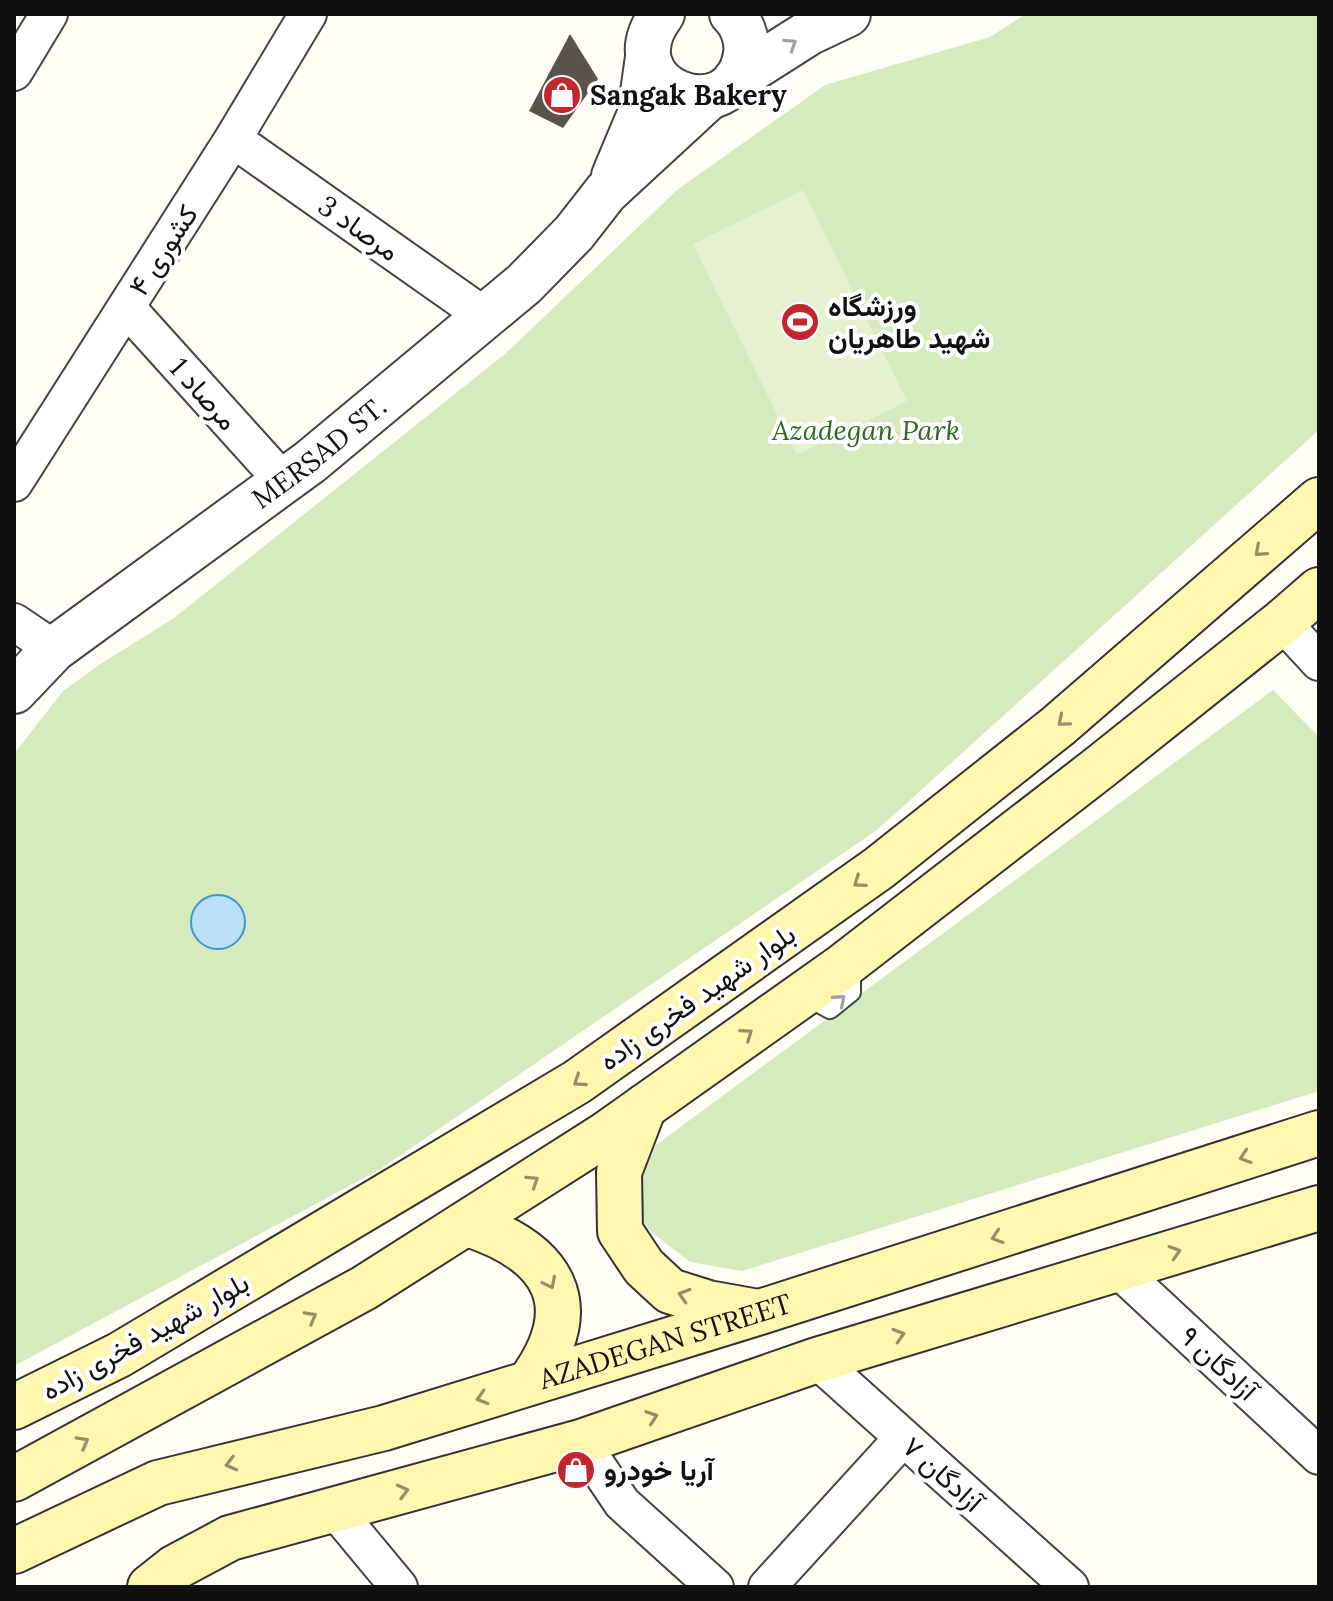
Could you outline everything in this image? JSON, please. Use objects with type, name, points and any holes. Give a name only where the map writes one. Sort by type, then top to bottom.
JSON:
[{"type":"main road","name":"بلوار شهید فخری زاده","points":[[14,1407],[119,1355],[577,1082],[879,868],[1058,726],[1319,500]]},
{"type":"main road","points":[[14,1479],[364,1288],[468,1224],[644,1107],[851,960],[1319,590]]},
{"type":"main road","points":[[644,1107],[619,1172],[620,1231],[644,1267],[670,1291],[708,1303],[760,1312]]},
{"type":"main road","name":"AZADEGAN STREET","points":[[14,1551],[158,1483],[384,1428],[760,1312],[1319,1133]]},
{"type":"main road","points":[[150,1587],[174,1568],[230,1538],[581,1442],[817,1360],[1319,1208]]},
{"type":"main road","points":[[468,1224],[501,1235],[528,1252],[545,1271],[557,1294],[554,1340],[546,1360],[529,1383]]},
{"type":"street","points":[[14,72],[49,14]]},
{"type":"street","name":"کشوری ۴","points":[[14,483],[233,139],[308,14]]},
{"type":"street","name":"MERSAD ST.","points":[[606,192],[640,114],[648,41],[653,26],[662,14]]},
{"type":"street","points":[[648,57],[654,73],[664,85],[678,94],[693,99],[723,88],[744,65],[747,49],[744,33],[732,14]]},
{"type":"street","name":"MERSAD ST.","points":[[14,691],[54,649],[310,462],[486,317],[574,233],[606,192],[723,88],[810,32],[848,14]]},
{"type":"street","name":"مرصاد 3","points":[[233,139],[486,317]]},
{"type":"street","name":"مرصاد 1","points":[[126,307],[282,480]]},
{"type":"street","points":[[14,622],[54,649]]},
{"type":"street","points":[[1282,622],[1319,662]]},
{"type":"street","name":"آزادگان ۹","points":[[1119,1270],[1319,1456]]},
{"type":"street","name":"آزادگان ۷","points":[[817,1360],[1070,1587]]},
{"type":"street","points":[[767,1587],[903,1438]]},
{"type":"street","points":[[581,1442],[622,1503],[715,1587]]},
{"type":"street","points":[[335,1510],[399,1587]]},
{"type":"green space","name":"Azadegan Park","points":[[1026,14],[1319,14],[1319,430],[877,830],[379,1170],[14,1366],[14,754],[63,691],[174,618],[505,354],[677,190],[825,85],[990,37]]},
{"type":"green space","name":"ورزشگاه شهید طاهریان","points":[[803,190],[907,401],[797,455],[693,244]]},
{"type":"green space","points":[[1273,690],[1319,737],[1319,1091],[742,1271],[690,1262],[645,1227],[638,1187],[656,1145]]},
{"type":"water","points":[[218,895],[237,903],[245,922],[237,941],[218,949],[199,941],[191,922],[199,903]]},
{"type":"building","name":"Sangak Bakery","points":[[570,34],[598,79],[563,128],[529,111]]},
{"type":"place","name":"Sangak Bakery","points":[[562,95]]},
{"type":"place","name":"ورزشگاه شهید طاهریان","points":[[800,322]]},
{"type":"place","name":"آریا خودرو","points":[[576,1470]]}]
